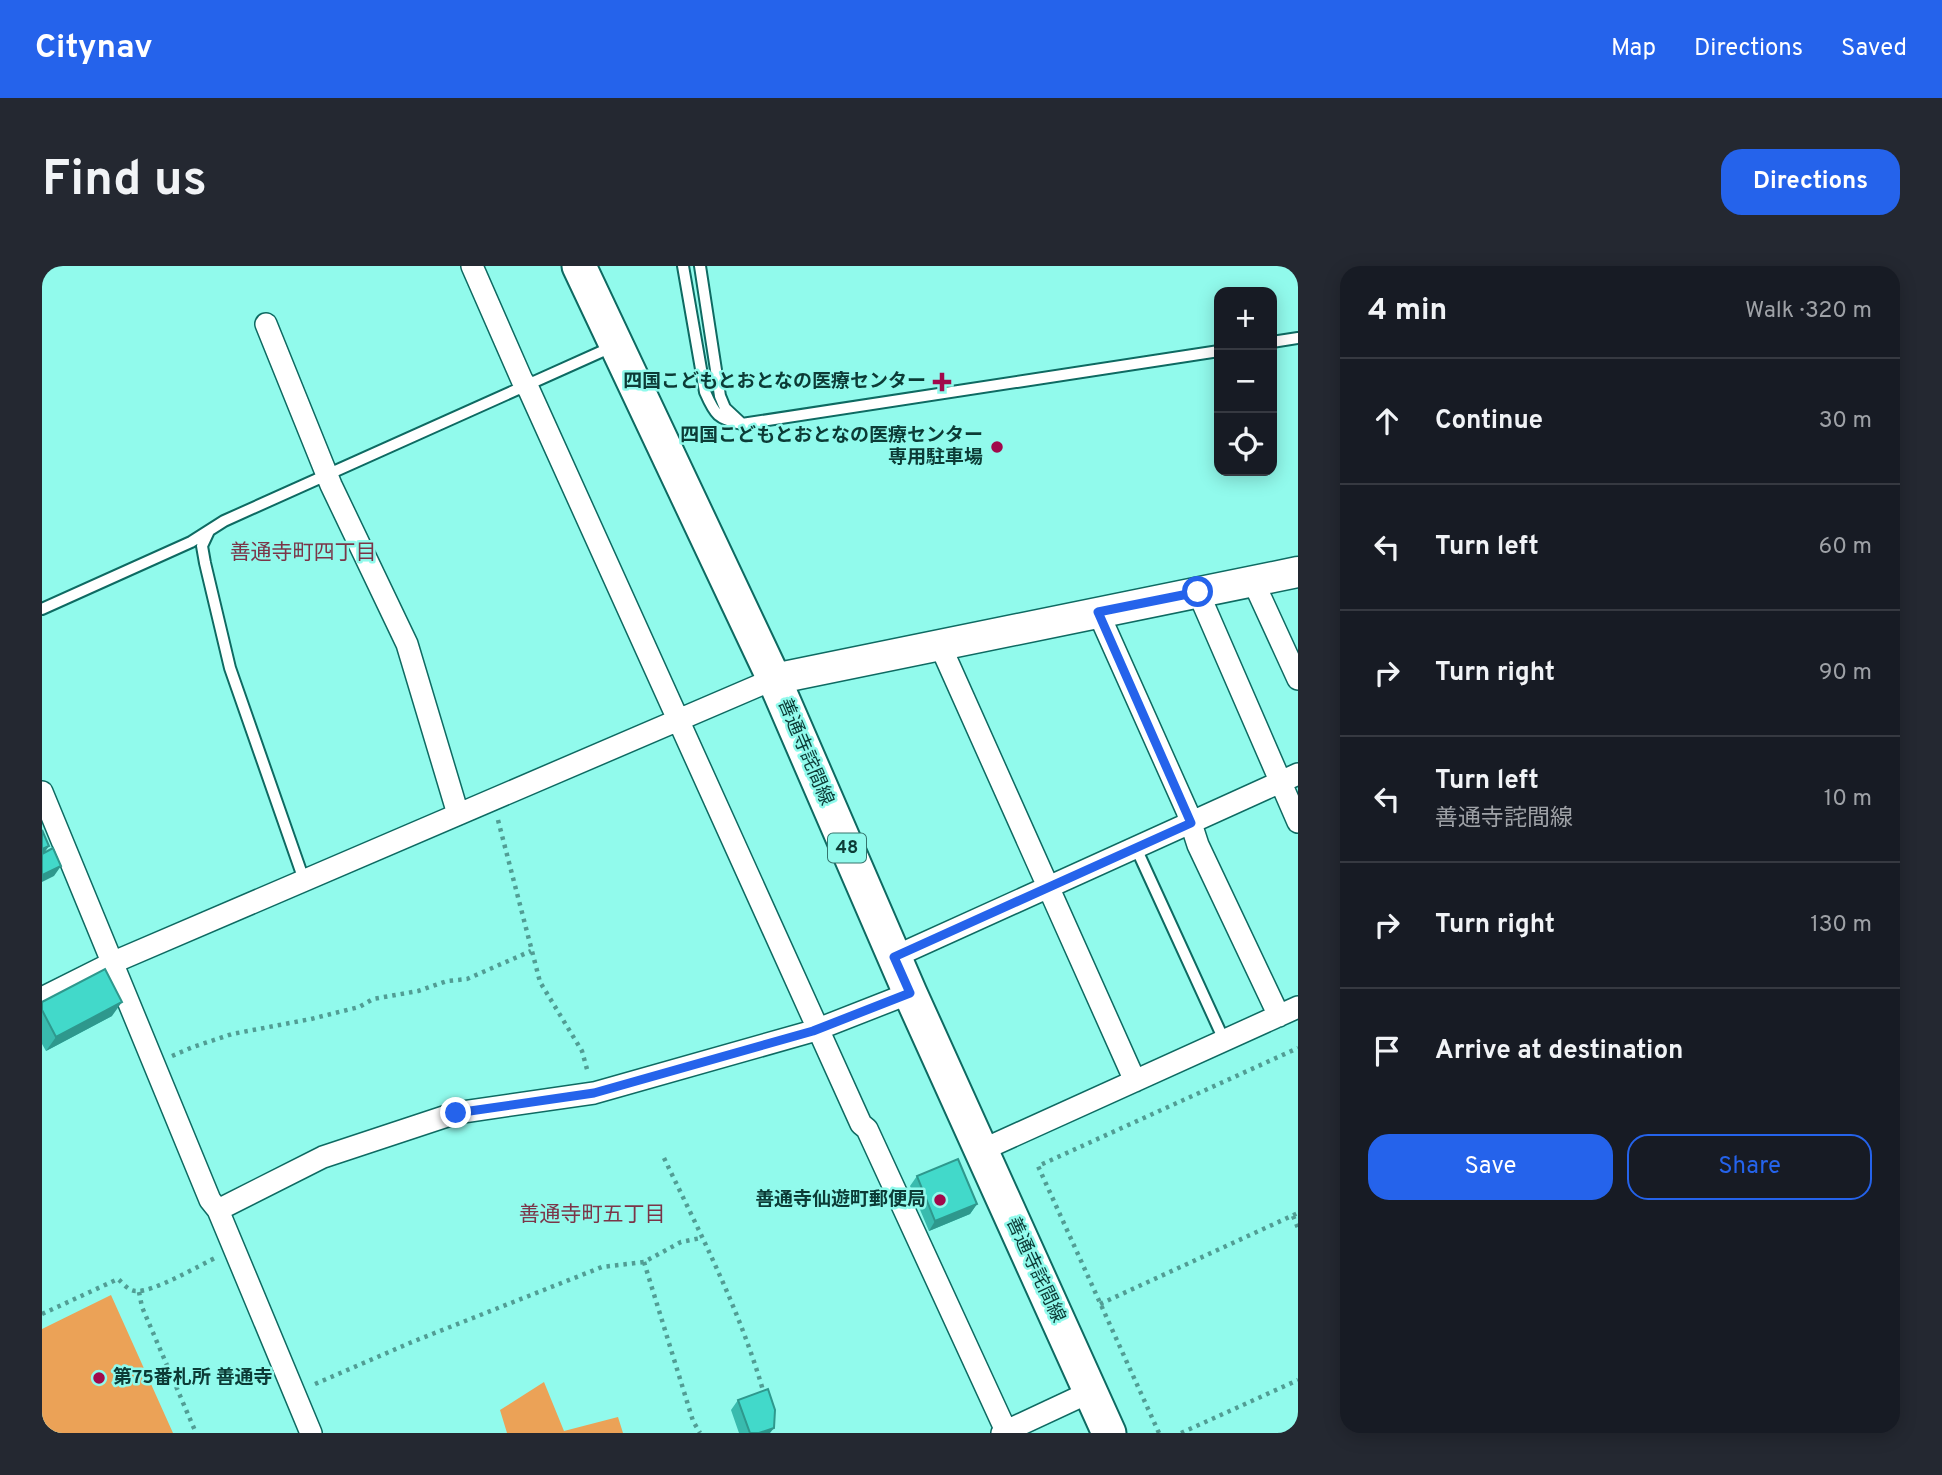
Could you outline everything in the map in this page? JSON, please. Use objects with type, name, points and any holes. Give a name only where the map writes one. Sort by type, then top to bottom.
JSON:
[{"type":"main road","name":"善通寺詫間線","points":[[579,266],[774,679],[980,1151],[1109,1433]]},
{"type":"street","points":[[472,266],[1004,1432],[1090,1392]]},
{"type":"street","points":[[266,324],[327,475],[407,644],[458,814]]},
{"type":"street","points":[[42,998],[114,962],[774,679],[1298,572]]},
{"type":"street","points":[[1252,581],[1298,678]]},
{"type":"street","points":[[1198,592],[1289,778],[1298,822]]},
{"type":"street","points":[[980,1151],[1288,1012],[1198,845],[1191,823],[1098,612]]},
{"type":"street","points":[[940,645],[1135,1081]]},
{"type":"street","points":[[894,957],[1289,778]]},
{"type":"street","points":[[42,792],[210,1200],[218,1210],[311,1433]]},
{"type":"street","points":[[218,1210],[323,1157],[456,1113],[594,1093],[818,1028],[910,993]]},
{"type":"lane","points":[[683,266],[705,392],[712,410],[722,420],[742,424],[1214,352]]},
{"type":"lane","points":[[700,266],[720,396],[725,408],[742,424]]},
{"type":"lane","points":[[1277,341],[1298,338]]},
{"type":"lane","points":[[42,609],[191,542],[224,521],[616,344]]},
{"type":"lane","points":[[209,531],[202,546],[230,668],[304,880]]},
{"type":"lane","points":[[1136,848],[1224,1040]]},
{"type":"path","points":[[495,808],[540,982],[582,1052],[594,1093]]},
{"type":"path","points":[[155,1063],[223,1036],[340,1012],[359,1007],[373,999],[418,991],[447,981],[467,979],[531,951]]},
{"type":"path","points":[[1159,1433],[1038,1166],[1298,1048]]},
{"type":"path","points":[[664,1158],[720,1275],[755,1362],[766,1400]]},
{"type":"path","points":[[1100,1304],[1295,1215],[1298,1228]]},
{"type":"path","points":[[294,1393],[412,1342],[602,1267],[644,1262],[681,1242],[701,1238]]},
{"type":"path","points":[[42,1314],[118,1279],[131,1291],[139,1292],[234,1248]]},
{"type":"path","points":[[644,1262],[699,1433]]},
{"type":"path","points":[[139,1292],[142,1307],[196,1433]]},
{"type":"path","points":[[1181,1433],[1298,1380]]},
{"type":"shaded area","name":"第75番札所 善通寺","points":[[111,1295],[173,1433],[42,1433],[42,1329]]},
{"type":"shaded area","points":[[544,1382],[564,1431],[618,1417],[623,1433],[507,1433],[500,1410]]},
{"type":"building","points":[[42,830],[49,846],[42,849]]},
{"type":"building","points":[[53,848],[61,866],[42,875],[42,854]]},
{"type":"building","points":[[105,969],[122,1002],[56,1037],[42,1010],[42,1002]]},
{"type":"building","points":[[958,1159],[977,1204],[935,1221],[917,1176]]},
{"type":"building","points":[[768,1389],[775,1410],[774,1428],[750,1433],[738,1400]]},
{"type":"place","name":"四国こどもとおとなの医療センター","points":[[942,382]]},
{"type":"place","name":"四国こどもとおとなの医療センター 専用駐車場","points":[[997,447]]},
{"type":"place","name":"善通寺仙遊町郵便局","points":[[940,1200]]},
{"type":"place","name":"第75番札所 善通寺","points":[[99,1378]]},
{"type":"district","name":"善通寺町四丁目","points":[[303,553]]},
{"type":"district","name":"善通寺町五丁目","points":[[592,1215]]},
{"type":"route","points":[[456,1113],[594,1093],[813,1031],[910,993],[894,957],[1191,823],[1098,612],[1198,592]]}]
